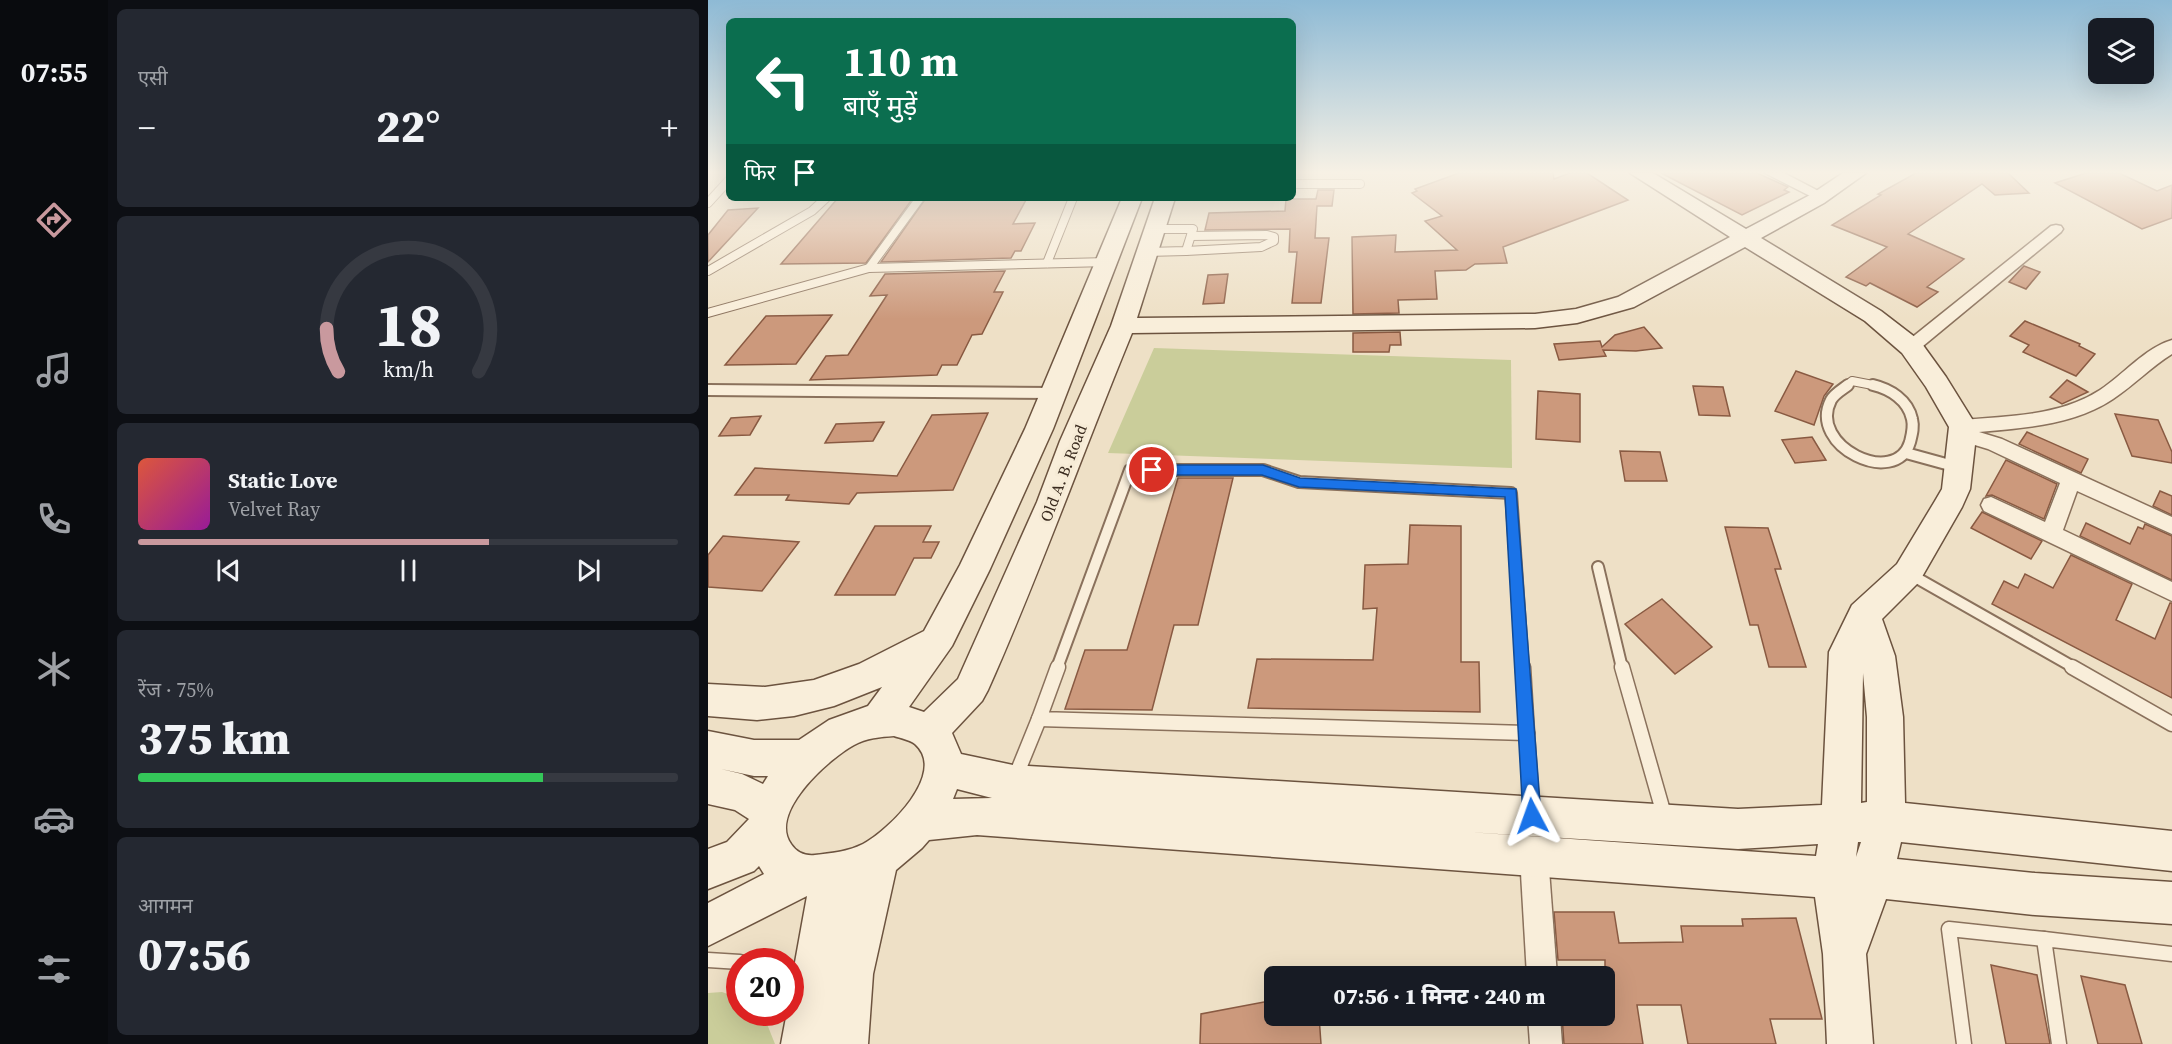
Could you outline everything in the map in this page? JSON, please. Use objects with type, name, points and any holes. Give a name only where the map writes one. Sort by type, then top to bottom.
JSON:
[{"type":"main road","points":[[879,720],[940,636],[974,568],[1039,429],[1123,222]]},
{"type":"main road","name":"Old A. B. Road","points":[[930,731],[970,690],[1052,502],[1074,441],[1123,326],[1156,222]]},
{"type":"main road","points":[[1718,222],[1873,316],[1911,347],[1937,383],[1963,431],[1956,489],[1947,507],[1908,573],[1864,615],[1846,652],[1841,825],[1832,878],[1845,954],[1850,1044]]},
{"type":"main road","points":[[1123,326],[1535,321],[1577,316],[1626,302],[1774,222]]},
{"type":"main road","points":[[1845,954],[1873,877],[1886,821],[1885,717],[1878,656],[1864,615]]},
{"type":"main road","points":[[708,700],[771,703],[831,692],[887,669],[940,636]]},
{"type":"main road","points":[[708,869],[740,857],[769,821],[784,783],[805,758],[841,733],[879,720],[908,721],[930,731],[941,747],[944,768],[938,795],[922,821],[905,840],[861,868],[817,876],[708,926]]},
{"type":"main road","points":[[708,749],[754,758],[805,758]]},
{"type":"main road","points":[[944,768],[1013,784],[1738,829],[1886,821],[2172,851]]},
{"type":"main road","points":[[708,785],[742,793],[769,821],[771,852],[784,867],[817,876]]},
{"type":"main road","points":[[922,821],[977,816],[1832,878],[1873,877],[2035,894],[2172,905]]},
{"type":"main road","points":[[811,1034],[851,975],[878,859]]},
{"type":"main road","points":[[811,1034],[817,876]]},
{"type":"street","points":[[1911,347],[2056,229]]},
{"type":"street","points":[[1963,431],[2069,411],[2098,400],[2172,346]]},
{"type":"street","points":[[1963,431],[2172,526]]},
{"type":"street","points":[[2051,534],[2071,479]]},
{"type":"street","points":[[1991,506],[2172,592]]},
{"type":"street","points":[[1534,856],[1541,966]]},
{"type":"street","points":[[1545,1026],[1546,1044]]},
{"type":"lane","points":[[708,271],[793,222]]},
{"type":"lane","points":[[869,268],[903,222]]},
{"type":"lane","points":[[1047,263],[1064,222]]},
{"type":"lane","points":[[1149,241],[1193,229],[1186,251]]},
{"type":"lane","points":[[1149,241],[1186,251],[1261,248],[1274,241],[1274,237],[1267,235],[1191,236]]},
{"type":"lane","points":[[708,313],[869,268],[1108,262]]},
{"type":"lane","points":[[1852,381],[1869,382],[1887,388],[1909,409],[1913,420],[1911,440],[1906,453],[1895,461],[1879,462],[1860,459],[1843,448],[1829,430],[1826,420],[1827,409],[1832,397],[1852,381]]},
{"type":"lane","points":[[708,390],[1053,393]]},
{"type":"lane","points":[[1906,453],[1960,468]]},
{"type":"lane","points":[[1013,784],[1130,470],[1263,470],[1299,482],[1511,493],[1532,816]]},
{"type":"lane","points":[[1598,567],[1620,661],[1667,824]]},
{"type":"lane","points":[[1908,573],[2172,724]]},
{"type":"lane","points":[[1039,719],[1527,733]]},
{"type":"lane","points":[[1964,1044],[1949,929],[2172,954]]},
{"type":"lane","points":[[2044,939],[2059,1044]]},
{"type":"lane","points":[[708,960],[726,961]]},
{"type":"green space","points":[[1154,348],[1511,360],[1512,468],[1108,453]]},
{"type":"green space","points":[[708,993],[726,993],[726,1026],[768,1026],[775,1044],[708,1044]]},
{"type":"building","points":[[719,222],[745,222],[708,262],[708,235]]},
{"type":"building","points":[[818,222],[896,222],[866,263],[781,264]]},
{"type":"building","points":[[909,222],[1035,223],[1021,251],[1015,251],[1011,258],[881,262]]},
{"type":"building","points":[[1207,222],[1316,222],[1315,238],[1329,238],[1321,303],[1292,303],[1297,252],[1289,252],[1290,229],[1205,230]]},
{"type":"building","points":[[1426,222],[1570,222],[1503,247],[1507,263],[1475,264],[1466,270],[1435,271],[1437,299],[1398,300],[1399,313],[1353,314],[1352,237],[1396,235],[1395,252],[1457,250]]},
{"type":"building","points":[[1837,222],[1926,222],[1908,234],[1964,259],[1927,287],[1938,292],[1917,307],[1870,283],[1866,286],[1846,277],[1887,247],[1832,225]]},
{"type":"building","points":[[2128,222],[2162,222],[2142,229]]},
{"type":"building","points":[[2024,266],[2040,272],[2026,289],[2009,282]]},
{"type":"building","points":[[1005,271],[994,292],[1003,292],[982,334],[972,335],[957,365],[942,365],[937,375],[810,380],[826,356],[848,355],[887,295],[870,296],[885,274]]},
{"type":"building","points":[[1228,274],[1224,303],[1203,304],[1208,275]]},
{"type":"building","points":[[832,315],[796,364],[725,365],[766,316]]},
{"type":"building","points":[[2025,321],[2080,344],[2079,346],[2095,354],[2076,376],[2023,352],[2029,345],[2010,336]]},
{"type":"building","points":[[1644,327],[1662,348],[1636,351],[1603,350],[1606,356],[1559,360],[1554,344],[1600,341],[1602,347],[1615,335]]},
{"type":"building","points":[[1400,332],[1401,345],[1390,345],[1389,352],[1353,352],[1353,333]]},
{"type":"building","points":[[1796,371],[1833,384],[1824,396],[1814,425],[1775,411]]},
{"type":"building","points":[[2067,380],[2088,392],[2062,404],[2050,397]]},
{"type":"building","points":[[1693,386],[1723,387],[1730,416],[1699,415]]},
{"type":"building","points":[[1538,391],[1580,394],[1580,442],[1536,439]]},
{"type":"building","points":[[988,413],[953,490],[857,493],[849,504],[786,500],[789,495],[735,495],[755,468],[897,476],[932,415]]},
{"type":"building","points":[[2115,414],[2158,420],[2172,452],[2172,463],[2132,456]]},
{"type":"building","points":[[761,416],[750,435],[719,436],[731,418]]},
{"type":"building","points":[[884,422],[873,441],[825,443],[836,424]]},
{"type":"building","points":[[2027,432],[2088,459],[2081,473],[2019,444]]},
{"type":"building","points":[[1812,437],[1826,460],[1795,463],[1782,440]]},
{"type":"building","points":[[1620,451],[1660,452],[1667,481],[1625,481]]},
{"type":"building","points":[[2006,460],[2057,484],[2044,519],[1992,495],[1986,496]]},
{"type":"building","points":[[1178,478],[1233,478],[1198,625],[1174,625],[1152,710],[1065,709],[1085,650],[1127,650]]},
{"type":"building","points":[[2160,491],[2172,496],[2172,515],[2153,506]]},
{"type":"building","points":[[1982,512],[2042,541],[2031,559],[1971,528]]},
{"type":"building","points":[[2086,523],[2130,544],[2138,527],[2143,529],[2145,524],[2172,536],[2172,580],[2080,536]]},
{"type":"building","points":[[1410,525],[1461,526],[1461,662],[1479,662],[1480,712],[1248,708],[1257,659],[1373,660],[1377,608],[1363,609],[1365,565],[1408,564]]},
{"type":"building","points":[[875,526],[931,526],[923,542],[939,542],[931,558],[914,558],[895,595],[835,595]]},
{"type":"building","points":[[1725,527],[1768,528],[1781,569],[1775,569],[1806,667],[1769,667],[1758,625],[1750,625]]},
{"type":"building","points":[[723,536],[799,542],[762,591],[708,587],[708,555]]},
{"type":"building","points":[[2071,555],[2132,584],[2116,620],[2155,639],[2170,603],[2172,603],[2172,698],[1992,604],[2004,581],[2018,588],[2025,574],[2053,588]]},
{"type":"building","points":[[1662,599],[1712,647],[1675,674],[1625,624]]},
{"type":"building","points":[[1554,912],[1614,912],[1619,943],[1683,942],[1681,926],[1743,926],[1742,919],[1796,918],[1822,1019],[1770,1019],[1776,1044],[1688,1044],[1681,1005],[1637,1005],[1643,1044],[1564,1044],[1563,1026],[1615,1026],[1615,966],[1605,966],[1605,960],[1558,960]]},
{"type":"building","points":[[1991,965],[2037,975],[2050,1044],[2006,1044]]},
{"type":"building","points":[[2081,976],[2125,985],[2142,1044],[2098,1044]]},
{"type":"building","points":[[1264,1002],[1264,1026],[1320,1026],[1321,1044],[1200,1044],[1201,1014]]},
{"type":"route","points":[[1152,470],[1263,470],[1299,482],[1511,493],[1532,816]]}]
